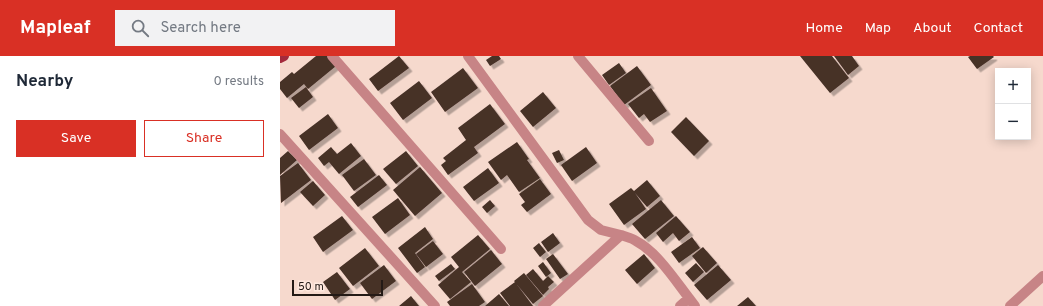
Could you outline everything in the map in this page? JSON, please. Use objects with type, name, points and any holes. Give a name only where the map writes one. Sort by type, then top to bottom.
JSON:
[{"type":"main road","points":[[280,58],[284,56]]},
{"type":"street","points":[[332,56],[500,249]]},
{"type":"street","points":[[468,56],[588,220],[601,230],[621,235],[636,241],[649,250],[692,302],[680,306]]},
{"type":"street","points":[[578,56],[649,141]]},
{"type":"street","points":[[280,134],[435,306]]},
{"type":"street","points":[[543,306],[621,235]]},
{"type":"street","points":[[1010,306],[1022,302],[1043,276]]},
{"type":"building","points":[[316,56],[328,56],[336,66],[308,89],[304,84],[287,98],[280,89],[280,82],[292,72],[294,74]]},
{"type":"building","points":[[399,56],[409,68],[378,91],[369,79]]},
{"type":"building","points":[[492,56],[499,56],[501,59],[490,66],[486,60]]},
{"type":"building","points":[[800,56],[832,56],[849,78],[830,93]]},
{"type":"building","points":[[834,56],[852,56],[859,66],[848,75]]},
{"type":"building","points":[[968,57],[994,57],[977,69]]},
{"type":"building","points":[[619,63],[626,73],[609,85],[602,75]]},
{"type":"building","points":[[637,66],[651,85],[624,105],[610,86]]},
{"type":"building","points":[[463,68],[478,88],[445,112],[431,92]]},
{"type":"building","points":[[419,81],[432,98],[403,120],[390,103]]},
{"type":"building","points":[[306,87],[313,97],[299,108],[291,98]]},
{"type":"building","points":[[651,88],[667,111],[650,122],[644,114],[639,118],[628,104]]},
{"type":"building","points":[[543,92],[556,108],[533,127],[520,111]]},
{"type":"building","points":[[490,104],[505,124],[474,147],[478,153],[448,175],[441,165],[446,161],[443,158],[466,140],[458,128]]},
{"type":"building","points":[[328,114],[338,128],[309,150],[299,136]]},
{"type":"building","points":[[686,117],[709,141],[694,156],[671,132]]},
{"type":"building","points":[[517,142],[529,159],[527,160],[540,178],[519,192],[507,175],[501,180],[488,162]]},
{"type":"building","points":[[351,143],[361,156],[339,174],[329,162],[324,166],[318,158],[331,147],[337,154]]},
{"type":"building","points":[[586,147],[597,163],[572,181],[561,165]]},
{"type":"building","points":[[559,150],[564,160],[557,163],[552,153]]},
{"type":"building","points":[[288,151],[297,160],[280,175],[280,158]]},
{"type":"building","points":[[406,151],[418,166],[396,184],[383,169]]},
{"type":"building","points":[[364,159],[376,175],[354,191],[342,175]]},
{"type":"building","points":[[298,163],[311,180],[281,203],[280,176]]},
{"type":"building","points":[[420,167],[442,193],[415,216],[393,190]]},
{"type":"building","points":[[488,168],[499,183],[474,201],[463,187]]},
{"type":"building","points":[[379,175],[387,185],[358,207],[350,197]]},
{"type":"building","points":[[540,179],[551,194],[527,212],[521,205],[525,202],[519,194]]},
{"type":"building","points":[[647,180],[660,196],[647,207],[635,193],[646,209],[624,225],[609,204],[631,188],[634,191]]},
{"type":"building","points":[[313,181],[325,195],[313,206],[300,192]]},
{"type":"building","points":[[398,198],[410,215],[385,234],[372,217]]},
{"type":"building","points":[[490,200],[495,206],[487,213],[482,207]]},
{"type":"building","points":[[661,200],[674,216],[645,239],[632,224]]},
{"type":"building","points":[[342,216],[353,230],[323,252],[313,237]]},
{"type":"building","points":[[676,216],[690,232],[679,241],[673,233],[663,242],[656,233]]},
{"type":"building","points":[[425,227],[433,239],[415,253],[425,267],[417,273],[398,248]]},
{"type":"building","points":[[553,233],[560,243],[548,252],[541,242]]},
{"type":"building","points":[[478,235],[490,249],[462,272],[471,282],[450,299],[438,285],[459,267],[451,257]]},
{"type":"building","points":[[692,237],[700,248],[679,263],[671,252]]},
{"type":"building","points":[[433,241],[443,254],[426,267],[416,254]]},
{"type":"building","points":[[539,243],[546,252],[540,257],[533,248]]},
{"type":"building","points":[[703,247],[717,263],[706,273],[692,256]]},
{"type":"building","points":[[365,248],[379,266],[353,286],[339,268]]},
{"type":"building","points":[[491,250],[502,264],[475,286],[464,272]]},
{"type":"building","points":[[553,254],[568,274],[560,279],[546,259]]},
{"type":"building","points":[[644,254],[655,268],[637,284],[625,270]]},
{"type":"building","points":[[543,262],[551,273],[546,277],[538,266]]},
{"type":"building","points":[[696,263],[704,272],[693,282],[685,273]]},
{"type":"building","points":[[451,264],[455,269],[439,281],[435,276]]},
{"type":"building","points":[[384,265],[396,281],[372,299],[360,283]]},
{"type":"building","points":[[718,265],[731,280],[707,300],[694,285]]},
{"type":"building","points":[[533,269],[543,281],[548,276],[554,282],[548,287],[549,289],[543,295],[526,275]]},
{"type":"building","points":[[337,272],[350,289],[335,300],[323,282]]},
{"type":"building","points":[[524,273],[543,296],[533,304],[514,281]]},
{"type":"building","points":[[515,282],[533,306],[510,306],[500,293]]},
{"type":"building","points":[[472,284],[485,302],[479,306],[450,306],[447,302]]},
{"type":"building","points":[[499,294],[509,306],[485,306]]},
{"type":"building","points":[[411,296],[419,306],[399,306]]},
{"type":"building","points":[[748,297],[756,306],[737,306]]}]
